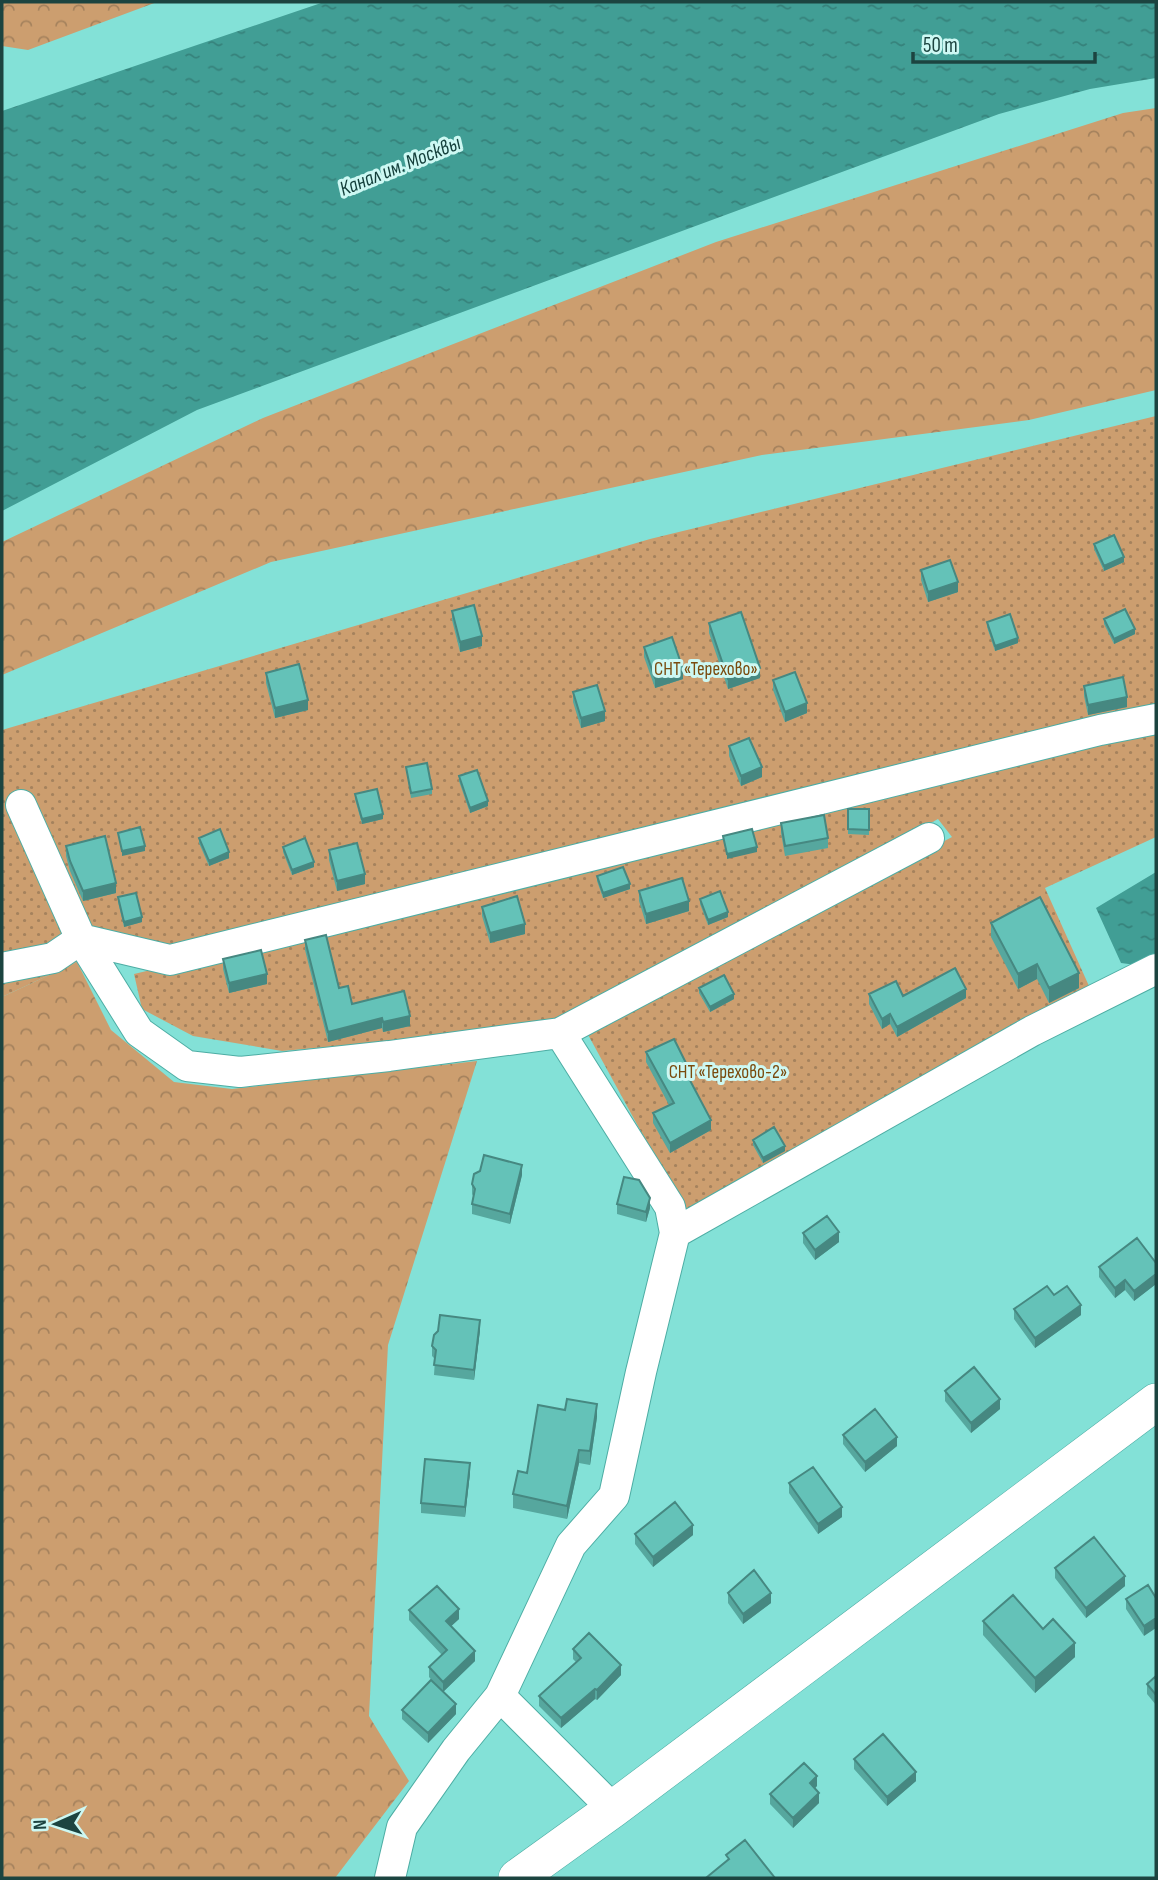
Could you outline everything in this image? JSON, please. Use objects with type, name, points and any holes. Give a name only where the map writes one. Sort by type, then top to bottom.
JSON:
[{"type":"main road","points":[[517,1878],[614,1809],[1156,1402]]},
{"type":"street","points":[[2,968],[53,958],[80,939],[170,960],[1100,730],[1156,719]]},
{"type":"street","points":[[21,805],[80,939],[139,1032],[187,1066],[240,1072],[389,1056],[560,1033],[929,838]]},
{"type":"street","points":[[675,1233],[1032,1031],[1156,969]]},
{"type":"street","points":[[390,1878],[402,1827],[456,1751],[500,1696],[571,1545],[614,1496],[675,1233],[670,1206],[560,1033]]},
{"type":"street","points":[[500,1696],[614,1809]]},
{"type":"green space","points":[[2,2],[157,2],[28,50],[2,46]]},
{"type":"green space","points":[[1156,108],[1156,390],[1029,420],[762,455],[271,562],[2,675],[2,542],[263,418],[716,242],[1123,113]]},
{"type":"green space","name":"СНТ «Терехово»","points":[[1156,416],[1156,703],[175,944],[77,962],[2,997],[2,730],[650,539]]},
{"type":"green space","name":"СНТ «Терехово-2»","points":[[1156,732],[1156,837],[1045,888],[1089,986],[686,1214],[586,1031],[952,837],[938,819],[609,998],[539,1028],[282,1051],[193,1036],[142,1009],[134,974]]},
{"type":"green space","points":[[77,962],[111,1030],[174,1082],[232,1089],[477,1061],[388,1345],[369,1716],[409,1781],[335,1878],[2,1878],[2,997]]},
{"type":"water","name":"Канал им. Москвы","points":[[324,2],[1156,2],[1156,78],[1090,89],[999,114],[197,410],[2,511],[2,111]]},
{"type":"water","points":[[1156,872],[1156,953],[1136,965],[1121,963],[1096,908]]},
{"type":"building","points":[[1114,535],[1124,557],[1104,566],[1094,544]]},
{"type":"building","points":[[950,560],[958,582],[928,592],[921,570]]},
{"type":"building","points":[[474,605],[482,636],[460,642],[452,611]]},
{"type":"building","points":[[1125,609],[1135,629],[1114,639],[1104,619]]},
{"type":"building","points":[[741,612],[760,668],[728,679],[709,623]]},
{"type":"building","points":[[1010,614],[1018,638],[995,646],[987,622]]},
{"type":"building","points":[[672,637],[683,669],[655,678],[644,647]]},
{"type":"building","points":[[299,664],[308,700],[275,708],[266,673]]},
{"type":"building","points":[[795,672],[807,703],[785,712],[773,680]]},
{"type":"building","points":[[1123,677],[1127,697],[1088,705],[1084,686]]},
{"type":"building","points":[[597,685],[605,711],[581,718],[573,692]]},
{"type":"building","points":[[749,738],[762,767],[741,776],[729,746]]},
{"type":"building","points":[[427,763],[432,789],[411,793],[406,767]]},
{"type":"building","points":[[477,770],[488,801],[470,808],[459,776]]},
{"type":"building","points":[[377,789],[383,814],[362,819],[355,794]]},
{"type":"building","points":[[848,809],[869,809],[869,830],[848,829]]},
{"type":"building","points":[[824,815],[828,838],[785,846],[781,823]]},
{"type":"building","points":[[140,827],[145,846],[122,851],[118,833]]},
{"type":"building","points":[[220,829],[229,852],[209,861],[199,838]]},
{"type":"building","points":[[752,829],[757,847],[727,854],[723,836]]},
{"type":"building","points":[[105,836],[116,883],[83,891],[66,846]]},
{"type":"building","points":[[305,838],[314,862],[292,870],[283,847]]},
{"type":"building","points":[[357,843],[365,874],[337,881],[329,850]]},
{"type":"building","points":[[623,867],[630,884],[603,893],[597,876]]},
{"type":"building","points":[[682,878],[689,901],[646,914],[639,891]]},
{"type":"building","points":[[720,891],[728,912],[708,920],[700,899]]},
{"type":"building","points":[[136,893],[142,917],[124,922],[118,897]]},
{"type":"building","points":[[517,896],[525,924],[490,933],[482,907]]},
{"type":"building","points":[[1040,897],[1079,973],[1049,988],[1037,964],[1018,974],[991,923]]},
{"type":"building","points":[[326,935],[339,988],[348,986],[352,1004],[404,991],[410,1016],[383,1022],[382,1018],[328,1032],[305,940]]},
{"type":"building","points":[[261,950],[267,974],[229,983],[223,959]]},
{"type":"building","points":[[955,968],[966,989],[897,1027],[890,1014],[882,1019],[869,994],[896,981],[903,996]]},
{"type":"building","points":[[724,975],[734,994],[710,1007],[699,988]]},
{"type":"building","points":[[674,1039],[689,1069],[685,1071],[711,1120],[670,1143],[653,1113],[674,1103],[646,1052]]},
{"type":"building","points":[[774,1127],[785,1146],[763,1158],[753,1140]]},
{"type":"building","points":[[484,1155],[522,1165],[510,1214],[472,1204],[474,1174],[480,1171]]},
{"type":"building","points":[[624,1177],[639,1180],[650,1198],[646,1212],[617,1204]]},
{"type":"building","points":[[827,1216],[839,1232],[815,1250],[803,1233]]},
{"type":"building","points":[[1137,1238],[1156,1263],[1156,1274],[1134,1291],[1125,1280],[1115,1288],[1099,1267]]},
{"type":"building","points":[[1047,1286],[1054,1295],[1067,1286],[1081,1305],[1035,1338],[1014,1309]]},
{"type":"building","points":[[440,1315],[480,1320],[474,1370],[434,1365],[436,1350],[432,1346]]},
{"type":"building","points":[[974,1367],[1000,1399],[971,1423],[945,1391]]},
{"type":"building","points":[[567,1399],[597,1404],[590,1451],[579,1450],[567,1506],[513,1494],[518,1471],[527,1473],[538,1405],[565,1410]]},
{"type":"building","points":[[875,1409],[897,1437],[865,1462],[843,1435]]},
{"type":"building","points":[[425,1459],[470,1463],[465,1507],[421,1503]]},
{"type":"building","points":[[813,1467],[842,1507],[818,1524],[789,1483]]},
{"type":"building","points":[[675,1502],[693,1525],[653,1557],[635,1534]]},
{"type":"building","points":[[1094,1537],[1125,1576],[1086,1608],[1055,1568]]},
{"type":"building","points":[[754,1570],[771,1593],[743,1614],[728,1593]]},
{"type":"building","points":[[1148,1585],[1156,1598],[1156,1618],[1144,1626],[1126,1599]]},
{"type":"building","points":[[437,1586],[459,1609],[446,1621],[475,1651],[443,1682],[429,1667],[447,1650],[409,1610]]},
{"type":"building","points":[[1013,1595],[1043,1629],[1053,1619],[1075,1643],[1035,1678],[983,1621]]},
{"type":"building","points":[[589,1633],[621,1665],[597,1690],[561,1718],[539,1696],[581,1658],[573,1649]]},
{"type":"building","points":[[1156,1676],[1156,1695],[1147,1684]]},
{"type":"building","points":[[431,1680],[456,1704],[428,1733],[402,1710]]},
{"type":"building","points":[[883,1734],[916,1772],[887,1797],[854,1759]]},
{"type":"building","points":[[804,1763],[817,1776],[810,1783],[819,1793],[793,1818],[770,1794]]},
{"type":"building","points":[[745,1840],[775,1878],[707,1877],[729,1859],[726,1855]]}]
